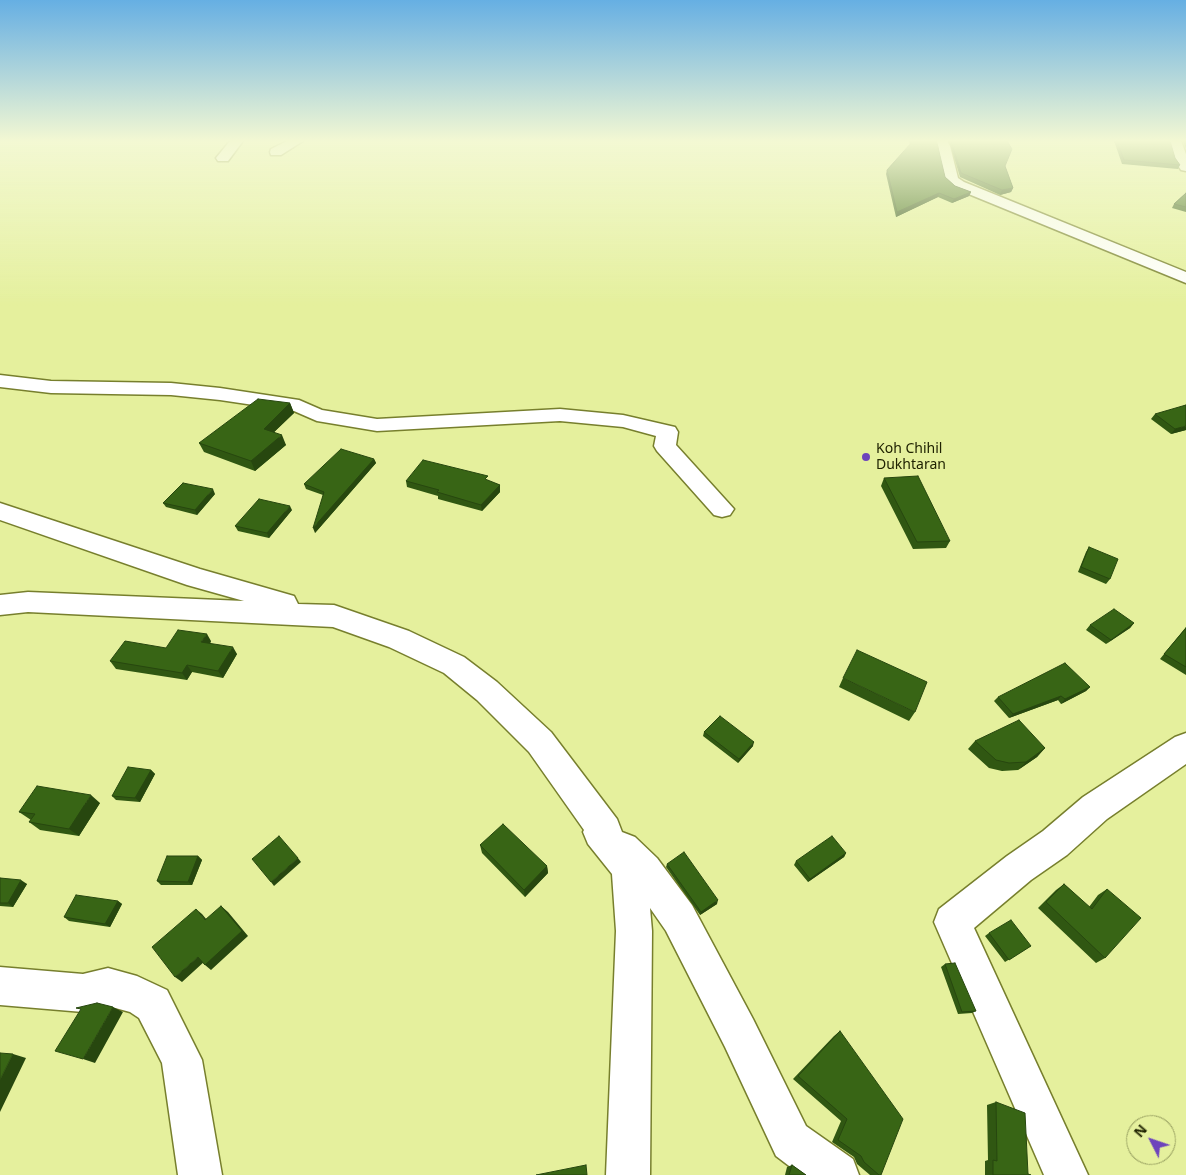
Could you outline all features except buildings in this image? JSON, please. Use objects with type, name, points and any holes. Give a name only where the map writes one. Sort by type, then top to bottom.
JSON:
[{"type":"street","points":[[983,196],[1063,226],[1186,278]]},
{"type":"street","points":[[0,381],[51,387],[171,389],[220,394],[299,406],[317,415],[377,425],[560,415],[623,421],[667,432],[664,446],[722,509]]},
{"type":"street","points":[[0,511],[196,578],[334,616],[399,639],[454,665],[487,691],[540,742],[605,831],[645,870],[679,918],[739,1033],[791,1141],[836,1175]]},
{"type":"street","points":[[0,605],[28,602],[334,616]]},
{"type":"street","points":[[1066,1175],[952,922],[1019,868],[1055,843],[1095,808],[1186,747]]},
{"type":"street","points":[[605,831],[600,832],[629,868],[634,931],[628,1175]]},
{"type":"street","points":[[0,986],[83,993],[108,987],[137,995],[153,1004],[182,1060],[200,1175]]},
{"type":"place","name":"Koh Chihil Dukhtaran","points":[[866,457]]}]
